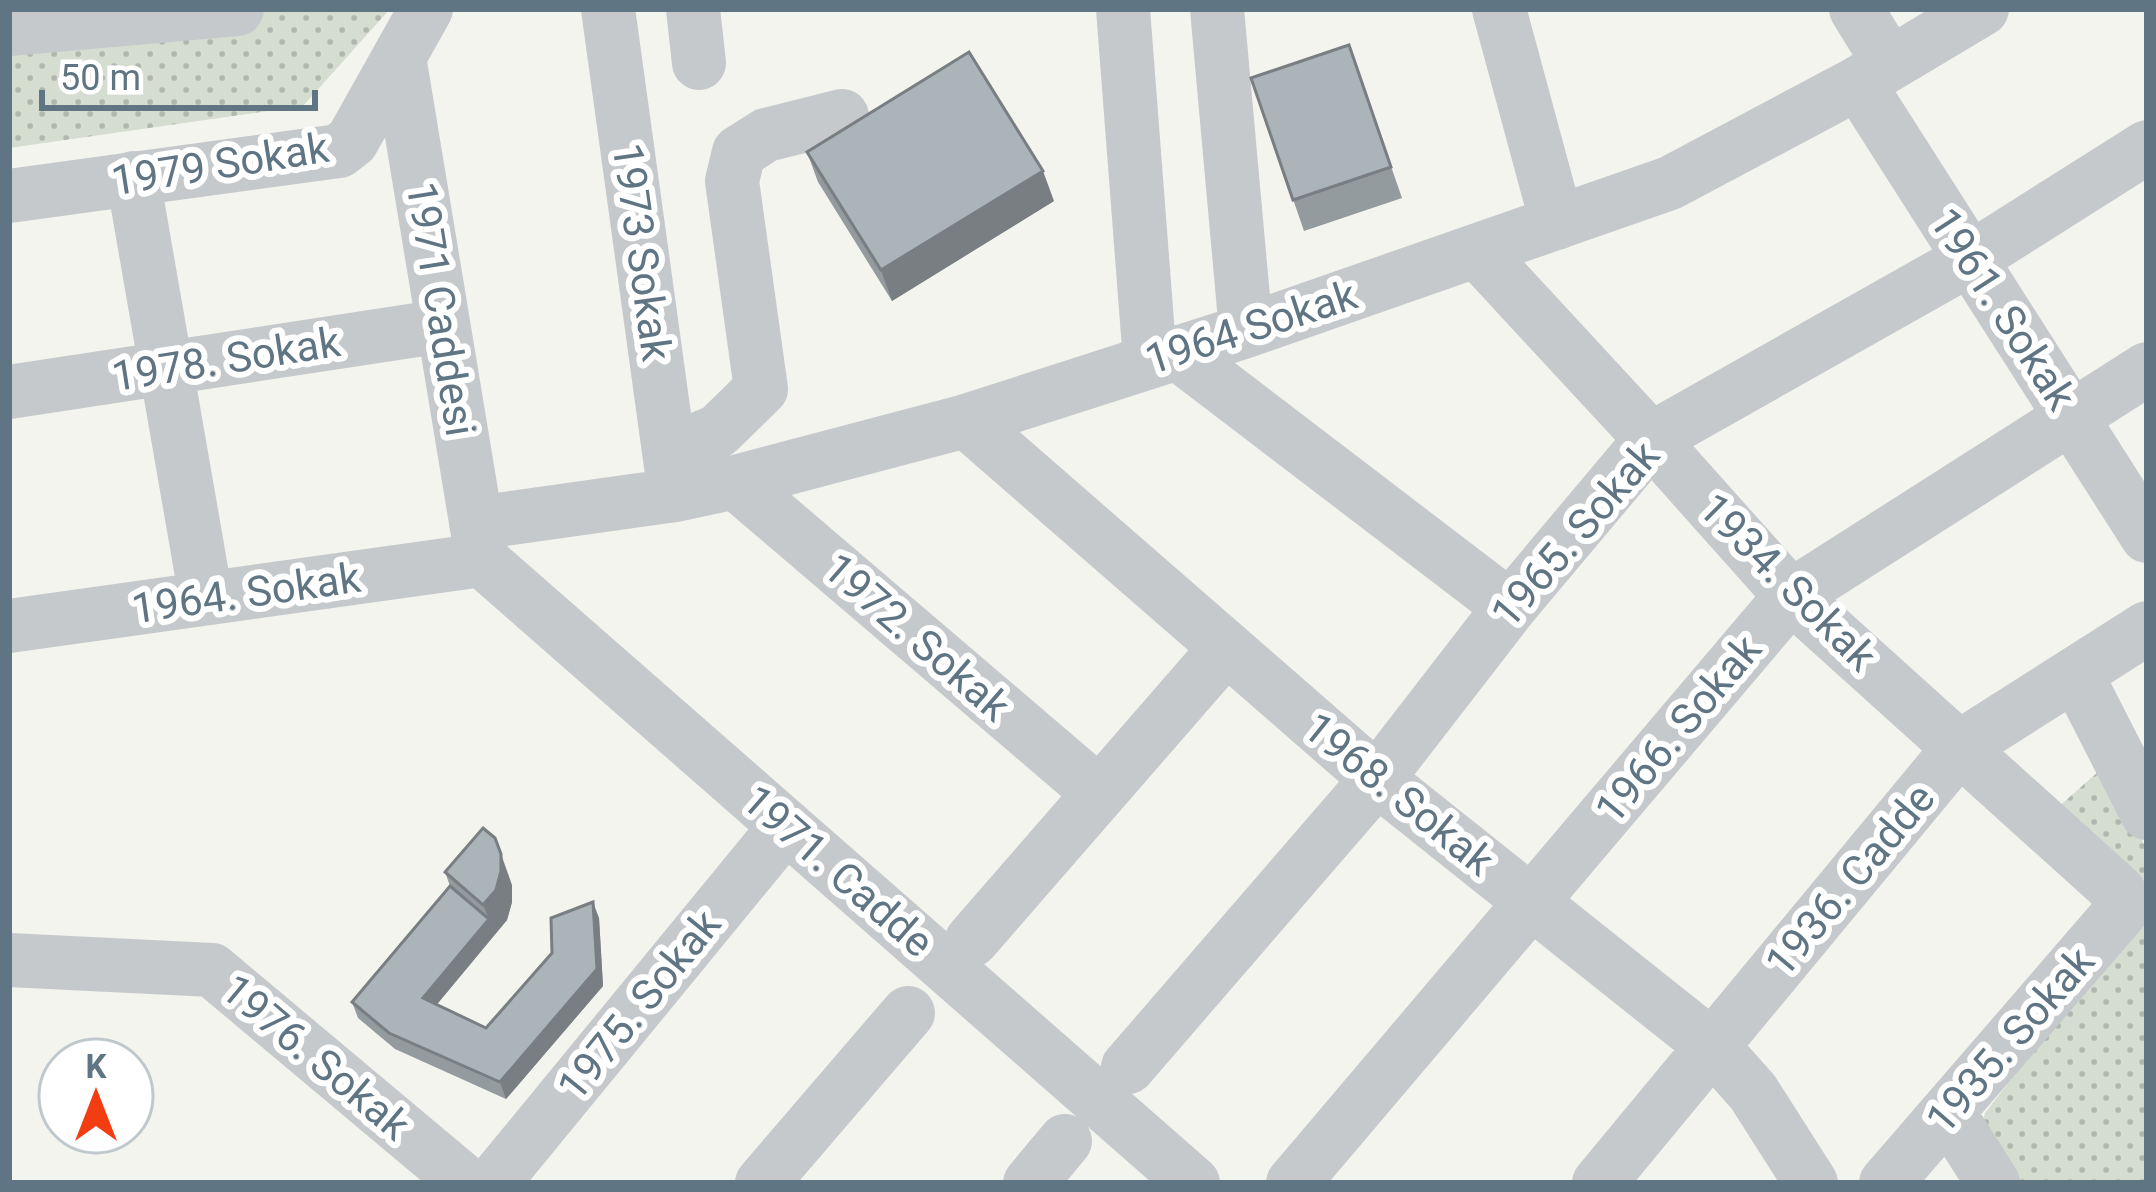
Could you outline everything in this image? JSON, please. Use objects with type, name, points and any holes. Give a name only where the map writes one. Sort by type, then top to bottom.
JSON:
[{"type":"street","points":[[9,29],[237,9]]},
{"type":"street","name":"1979 Sokak","points":[[9,196],[338,151],[346,147],[426,9]]},
{"type":"street","name":"1973 Sokak","points":[[608,9],[672,473]]},
{"type":"street","points":[[693,9],[699,63]]},
{"type":"street","points":[[1123,9],[1163,357],[1510,607]]},
{"type":"street","points":[[1217,9],[1246,331]]},
{"type":"street","points":[[1498,9],[1557,223]]},
{"type":"street","name":"1961. Sokak","points":[[1856,9],[1874,74],[1970,259],[2147,536]]},
{"type":"street","name":"1964 Sokak","points":[[479,542],[672,473],[735,482],[966,421],[1246,331],[1670,183],[1874,74],[1982,9]]},
{"type":"street","name":"1971 Caddesi","points":[[399,57],[479,542]]},
{"type":"street","points":[[672,473],[761,389],[732,181],[740,152],[766,135],[842,116]]},
{"type":"street","name":"1965. Sokak","points":[[1128,1067],[1377,779],[1510,607],[1651,439],[1970,259],[2147,147]]},
{"type":"street","points":[[133,178],[206,598]]},
{"type":"street","name":"1934. Sokak","points":[[1477,251],[1790,596],[1960,747]]},
{"type":"street","name":"1978. Sokak","points":[[9,392],[443,326]]},
{"type":"street","name":"1966. Sokak","points":[[1292,1183],[1790,596],[2147,369]]},
{"type":"street","name":"1968. Sokak","points":[[966,421],[1377,779],[1712,1046],[1754,1092],[1811,1183]]},
{"type":"street","name":"1972. Sokak","points":[[735,482],[1099,793]]},
{"type":"street","name":"1964. Sokak","points":[[9,626],[206,598],[479,542]]},
{"type":"street","name":"1971. Cadde","points":[[479,542],[786,826],[1193,1183]]},
{"type":"street","name":"1936. Cadde","points":[[1599,1183],[1960,747],[2147,628]]},
{"type":"street","points":[[972,940],[1226,648]]},
{"type":"street","points":[[2076,674],[2147,812]]},
{"type":"street","name":"1935. Sokak","points":[[1886,1183],[2122,910],[2120,892],[1960,747]]},
{"type":"street","name":"1975. Sokak","points":[[493,1183],[786,826]]},
{"type":"street","name":"1976. Sokak","points":[[9,960],[212,970],[466,1183]]},
{"type":"street","points":[[762,1183],[908,1013]]},
{"type":"street","points":[[1948,1112],[1993,1183]]},
{"type":"street","points":[[1030,1183],[1065,1142]]},
{"type":"shaded area","points":[[232,9],[390,9],[303,106],[9,148],[9,28]]},
{"type":"shaded area","points":[[2107,764],[2147,851],[2147,1183],[2009,1183],[1981,1132],[1985,1113],[2136,917],[2048,816]]},
{"type":"building","points":[[1349,45],[1391,167],[1293,200],[1251,78]]},
{"type":"building","points":[[969,52],[1043,171],[881,270],[807,152]]},
{"type":"building","points":[[483,828],[495,838],[501,871],[496,890],[483,905],[445,872]]},
{"type":"building","points":[[450,886],[489,919],[423,998],[486,1028],[552,953],[551,918],[593,902],[597,969],[500,1082],[389,1033],[352,1002]]}]
